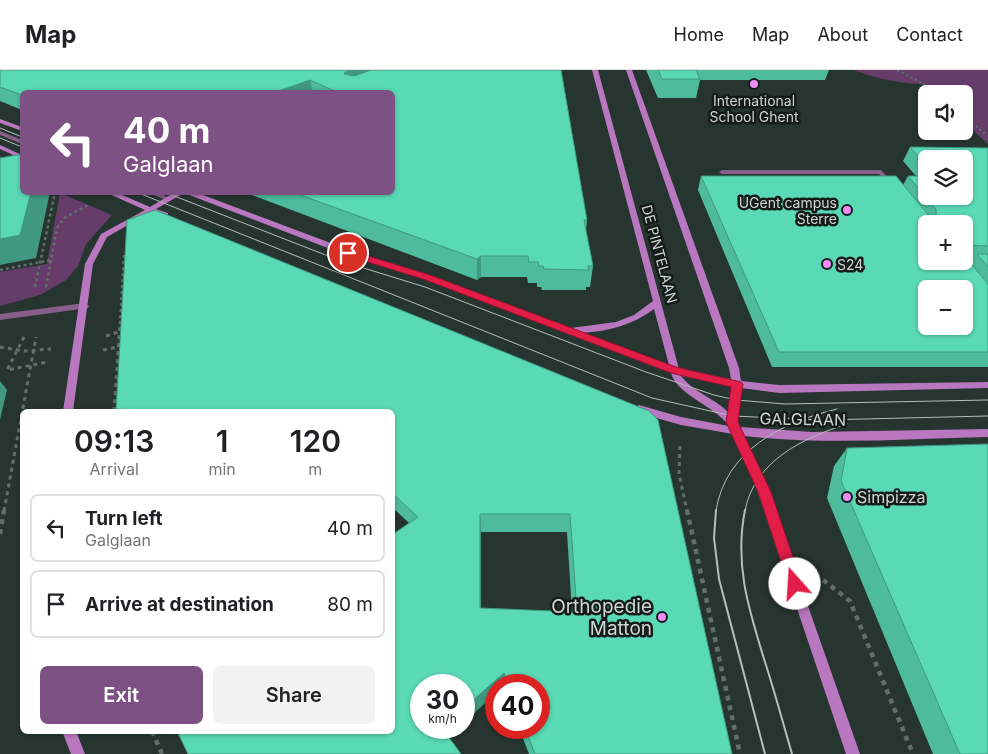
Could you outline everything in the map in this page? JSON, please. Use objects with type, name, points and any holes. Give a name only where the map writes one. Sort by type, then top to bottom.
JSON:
[{"type":"street","name":"DE PINTELAAN","points":[[595,70],[674,371],[684,385],[719,409],[734,427],[764,492],[853,754]]},
{"type":"street","name":"DE PINTELAAN","points":[[630,70],[734,368],[737,384],[734,427]]},
{"type":"street","points":[[0,120],[20,128]]},
{"type":"street","points":[[0,133],[20,141]]},
{"type":"street","points":[[0,147],[20,156]]},
{"type":"street","points":[[722,172],[881,172],[898,193]]},
{"type":"street","points":[[115,195],[175,219]]},
{"type":"street","points":[[158,195],[168,199]]},
{"type":"street","points":[[68,409],[90,264],[104,236],[175,195]]},
{"type":"street","name":"GALGLAAN","points":[[195,195],[348,253],[427,277],[674,371],[737,384],[796,390],[988,385]]},
{"type":"street","points":[[568,330],[599,329],[621,325],[642,315],[656,303]]},
{"type":"street","points":[[0,317],[85,306]]},
{"type":"street","name":"GALGLAAN","points":[[630,405],[681,421],[810,436],[988,433]]},
{"type":"street","points":[[70,734],[78,754]]},
{"type":"path","points":[[898,70],[926,85]]},
{"type":"path","points":[[973,124],[988,136]]},
{"type":"path","points":[[42,312],[57,228],[64,218],[106,195]]},
{"type":"path","points":[[114,409],[124,255]]},
{"type":"path","points":[[0,270],[51,260]]},
{"type":"path","points":[[0,347],[17,352],[33,352],[79,343]]},
{"type":"path","points":[[23,409],[33,352]]},
{"type":"path","points":[[0,534],[20,424]]},
{"type":"path","points":[[679,474],[740,754]]},
{"type":"path","points":[[850,601],[866,634],[913,754]]},
{"type":"path","points":[[153,734],[162,754]]},
{"type":"shaded area","points":[[853,70],[988,70],[988,144],[973,130],[973,85],[922,85],[887,80]]},
{"type":"shaded area","points":[[60,195],[65,195],[112,215],[86,244],[78,266],[66,280],[40,295],[0,306],[0,272],[47,264]]},
{"type":"building","points":[[0,70],[353,70],[344,74],[354,76],[371,70],[561,70],[593,266],[588,266],[589,270],[544,269],[543,266],[539,266],[538,262],[529,262],[528,256],[481,256],[477,259],[300,195],[395,195],[395,90],[332,90],[310,80],[282,90],[20,90],[20,94],[0,87]]},
{"type":"building","points":[[658,70],[696,70],[700,79],[662,79]]},
{"type":"building","name":"S24","points":[[910,147],[988,148],[988,246],[973,245],[973,215],[936,215],[936,209],[933,205],[973,205],[973,150],[918,150],[918,156]]},
{"type":"building","points":[[20,154],[20,195],[30,195],[20,235],[0,239],[0,158]]},
{"type":"building","name":"S24","points":[[701,176],[896,176],[918,205],[928,215],[918,215],[918,270],[973,270],[973,266],[988,284],[988,352],[779,352]]},
{"type":"building","name":"S24","points":[[908,176],[918,176],[918,188]]},
{"type":"building","points":[[155,210],[649,411],[658,420],[732,754],[535,754],[529,739],[550,739],[550,674],[504,673],[485,674],[485,690],[475,698],[475,674],[410,674],[410,739],[450,739],[461,754],[188,754],[178,734],[395,734],[395,533],[418,517],[395,496],[395,409],[116,409],[127,220]],"holes":[[[480,514],[570,514],[577,612],[480,608]]]},
{"type":"building","points":[[977,254],[988,254],[988,267]]},
{"type":"building","points":[[988,444],[988,754],[960,754],[841,481],[847,448]]},
{"type":"tram line","points":[[0,128],[20,136]]},
{"type":"tram line","points":[[0,138],[20,146]]},
{"type":"tram line","points":[[144,195],[652,398],[733,416],[805,419]]},
{"type":"tram line","points":[[172,195],[341,261],[425,287],[646,372],[714,395],[736,400],[785,404],[988,400]]},
{"type":"tram line","points":[[805,419],[837,409]]},
{"type":"tram line","points":[[805,419],[988,416]]},
{"type":"tram line","points":[[716,511],[722,490],[731,471],[744,455],[777,431],[805,419]]},
{"type":"tram line","points":[[745,511],[750,493],[770,465],[798,444],[847,424]]},
{"type":"tram line","points":[[716,510],[714,538],[719,579],[765,754]]},
{"type":"tram line","points":[[745,510],[741,550],[745,587],[792,754]]},
{"type":"place","name":"International School Ghent","points":[[754,84]]},
{"type":"place","name":"UGent campus Sterre","points":[[847,210]]},
{"type":"place","name":"S24","points":[[827,264]]},
{"type":"place","name":"Simpizza","points":[[847,497]]},
{"type":"place","name":"Orthopedie Matton","points":[[662,617]]},
{"type":"route","points":[[348,253],[427,277],[674,371],[737,384],[732,422],[758,475],[795,584]]}]
